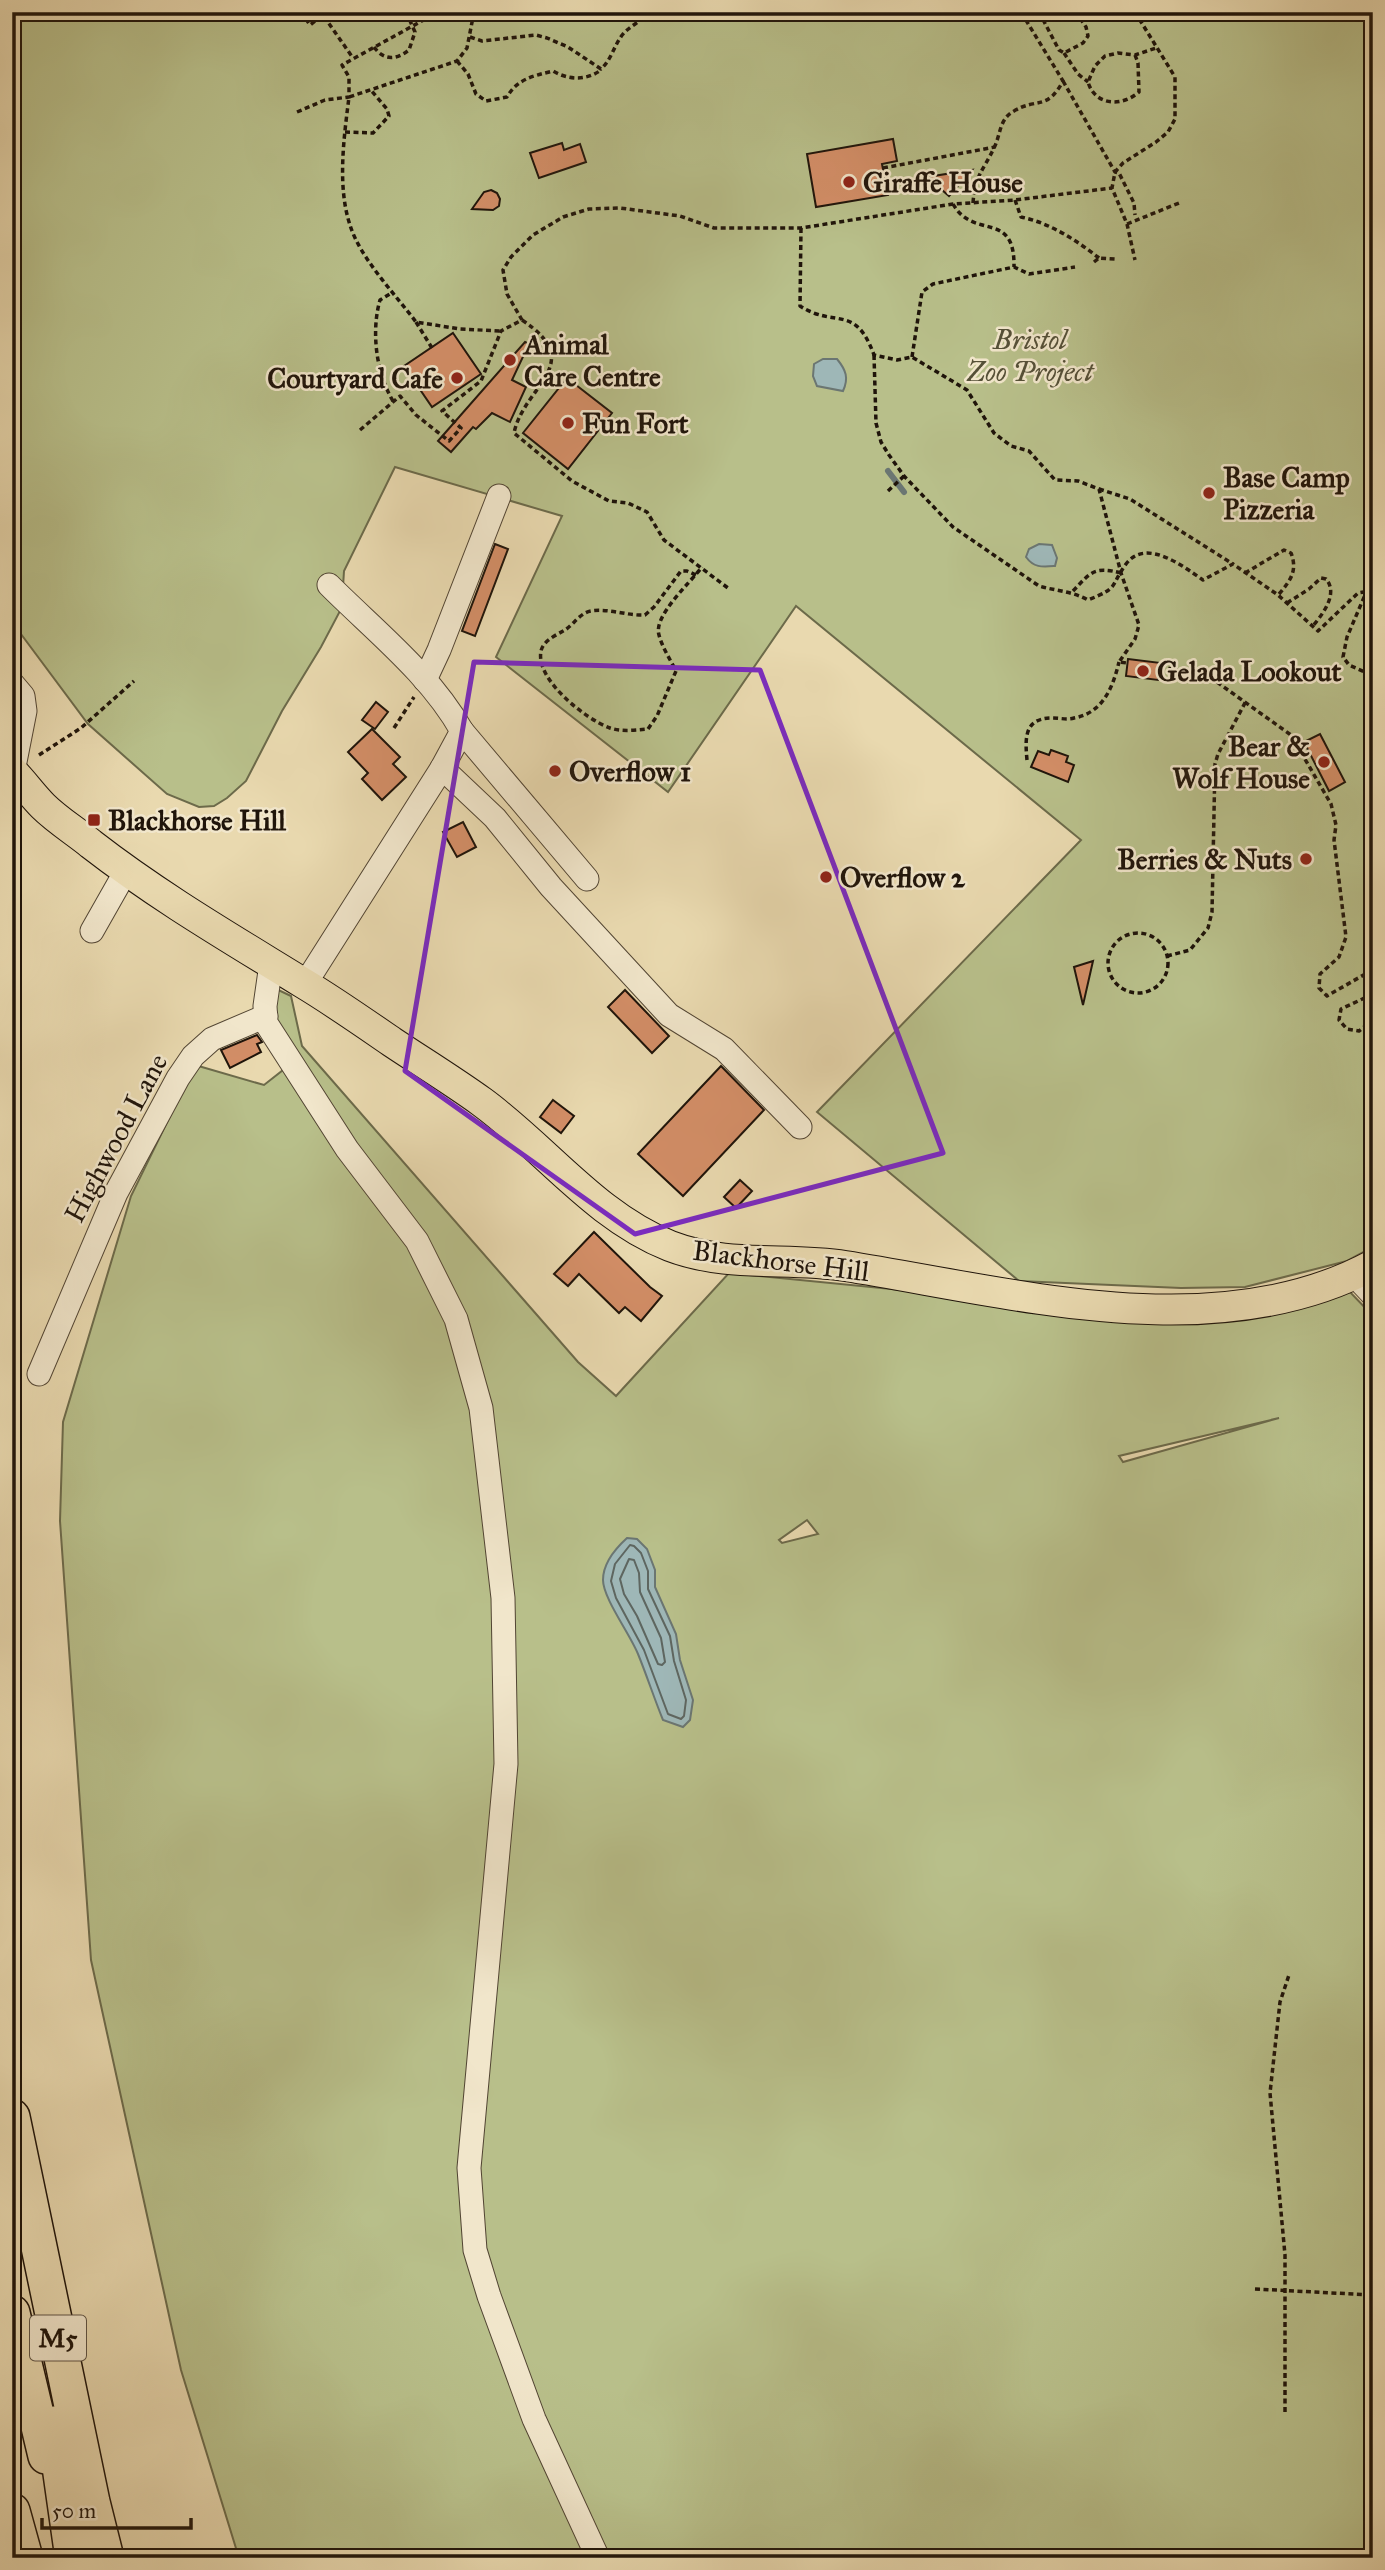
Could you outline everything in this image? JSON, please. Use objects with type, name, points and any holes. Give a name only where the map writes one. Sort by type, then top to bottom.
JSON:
[{"type":"highway","name":"M5","points":[[12,2120],[72,2558]]},
{"type":"highway","name":"M5","points":[[12,2120],[106,2558]]},
{"type":"highway","name":"M5","points":[[12,2313],[72,2558]]},
{"type":"highway","points":[[12,2511],[25,2558]]},
{"type":"main road","name":"Blackhorse Hill","points":[[13,779],[44,808],[126,871],[221,934],[305,984],[482,1102],[596,1200],[637,1230],[671,1247],[733,1260],[840,1265],[1000,1294],[1182,1310],[1274,1301],[1366,1278]]},
{"type":"street","points":[[425,680],[499,496]]},
{"type":"street","points":[[329,585],[425,680],[462,730],[587,879]]},
{"type":"street","points":[[12,683],[23,696],[25,711],[13,779]]},
{"type":"street","points":[[305,984],[442,768],[462,730]]},
{"type":"street","points":[[442,768],[495,818],[551,887],[669,1015],[724,1049],[800,1127]]},
{"type":"street","points":[[92,931],[126,871]]},
{"type":"street","points":[[271,964],[266,1023],[347,1149],[417,1241],[456,1319],[481,1408],[503,1598],[506,1764],[469,2168],[475,2250],[534,2419],[598,2558]]},
{"type":"street","name":"Highwood Lane","points":[[39,1374],[46,1363],[116,1193],[178,1078],[193,1056],[212,1039],[266,1016]]},
{"type":"path","points":[[301,12],[310,24],[323,15],[353,58]]},
{"type":"path","points":[[327,20],[343,12]]},
{"type":"path","points":[[374,47],[380,55],[387,58],[396,58],[409,50],[414,40],[414,25],[406,12]]},
{"type":"path","points":[[432,348],[359,245],[349,225],[344,198],[349,77],[342,65],[438,12]]},
{"type":"path","points":[[297,112],[325,100],[349,97],[457,61],[467,48],[474,12]]},
{"type":"path","points":[[457,61],[468,74],[476,94],[486,101],[507,97],[514,84],[534,75],[553,71],[565,78],[580,79],[601,69],[610,60],[620,37],[633,23],[650,12]]},
{"type":"path","points":[[1021,12],[1115,172],[1119,173],[1134,203],[1136,215]]},
{"type":"path","points":[[1039,12],[1059,50],[1088,82],[1091,92],[1102,101],[1120,102],[1131,99],[1139,92],[1138,63],[1135,55]]},
{"type":"path","points":[[1064,53],[1083,43],[1088,36],[1086,27],[1076,12]]},
{"type":"path","points":[[1135,12],[1175,76],[1175,119],[1168,132],[1123,163],[1115,172],[1111,188],[1126,224],[1135,260]]},
{"type":"path","points":[[470,37],[482,41],[536,35],[547,37],[568,47],[601,69]]},
{"type":"path","points":[[1088,82],[1095,66],[1105,56],[1118,53],[1135,55],[1156,48]]},
{"type":"path","points":[[973,204],[974,185],[995,147],[1000,124],[1012,111],[1046,102],[1056,93],[1063,81]]},
{"type":"path","points":[[345,132],[373,133],[389,116],[387,109],[370,88]]},
{"type":"path","points":[[883,169],[995,147]]},
{"type":"path","points":[[728,588],[664,540],[647,512],[628,503],[609,501],[572,481],[514,433],[516,423],[541,385],[550,364],[551,347],[540,332],[522,320],[507,294],[503,270],[511,257],[533,235],[563,217],[589,209],[621,208],[680,216],[714,228],[801,228],[953,204],[1016,200],[1111,188]]},
{"type":"path","points":[[1016,200],[1021,217],[1033,219],[1075,240],[1099,258],[1115,259]]},
{"type":"path","points":[[1126,224],[1179,203]]},
{"type":"path","points":[[953,204],[958,213],[976,225],[997,228],[1009,237],[1014,249],[1014,267]]},
{"type":"path","points":[[801,228],[800,306],[811,313],[848,319],[860,327],[874,355],[876,423],[881,442],[903,477],[953,527],[1039,586],[1054,591],[1072,592],[1088,600],[1108,592],[1116,584],[1128,561],[1142,554],[1168,556],[1203,580],[1233,564]]},
{"type":"path","points":[[1094,262],[1099,258]]},
{"type":"path","points":[[912,357],[922,292],[933,284],[1014,267],[1029,274],[1075,267]]},
{"type":"path","points":[[393,292],[380,300],[376,330],[382,380],[393,401]]},
{"type":"path","points":[[416,322],[460,330],[501,331],[522,320]]},
{"type":"path","points":[[360,430],[400,396],[416,415],[449,440],[461,428],[442,411],[481,381],[501,331]]},
{"type":"path","points":[[874,355],[897,360],[912,357],[967,390],[994,433],[1011,446],[1029,451],[1055,480],[1078,481],[1130,499],[1278,595],[1318,631],[1358,593],[1364,592],[1365,596],[1347,637],[1343,657],[1357,670],[1367,673],[1373,671]]},
{"type":"path","points":[[888,491],[903,477]]},
{"type":"path","points":[[1027,760],[1025,738],[1033,723],[1041,718],[1074,718],[1090,712],[1104,701],[1114,682],[1119,662],[1135,639],[1139,625],[1121,573],[1099,489]]},
{"type":"path","points":[[1245,573],[1284,550],[1291,553],[1294,562],[1291,580],[1278,595]]},
{"type":"path","points":[[696,575],[681,571],[645,615],[590,611],[580,616],[541,649],[541,658],[552,684],[585,714],[610,728],[630,731],[648,729],[657,716],[676,671],[658,633],[660,617],[696,575],[702,566]]},
{"type":"path","points":[[1072,592],[1091,571],[1104,568],[1121,573]]},
{"type":"path","points":[[1287,603],[1321,578],[1326,579],[1331,593],[1324,614],[1312,627]]},
{"type":"path","points":[[1119,662],[1128,663]]},
{"type":"path","points":[[1160,666],[1214,680],[1291,734],[1326,792],[1336,825],[1334,839],[1346,937],[1339,957],[1320,974],[1319,989],[1327,996],[1367,973],[1373,965]]},
{"type":"path","points":[[394,728],[425,680]]},
{"type":"path","points":[[13,779],[82,728],[134,681]]},
{"type":"path","points":[[1167,956],[1190,950],[1208,928],[1212,912],[1215,764],[1217,754],[1246,701]]},
{"type":"path","points":[[1131,933],[1154,937],[1163,945],[1167,956],[1168,968],[1163,979],[1156,987],[1144,992],[1122,988],[1113,980],[1108,969],[1108,957],[1112,947],[1120,938],[1131,933]]},
{"type":"path","points":[[1373,994],[1341,1009],[1339,1020],[1347,1028],[1359,1031],[1373,1020]]},
{"type":"path","points":[[1285,2412],[1284,2243],[1270,2093],[1280,2002],[1289,1975]]},
{"type":"path","points":[[1255,2289],[1373,2295]]},
{"type":"highlighted area","points":[[474,662],[760,670],[943,1153],[635,1234],[405,1071]]},
{"type":"green space","name":"Bristol Zoo Project","points":[[12,12],[1373,12],[1373,1247],[1347,1261],[1245,1287],[1181,1288],[1019,1281],[817,1112],[1081,840],[796,606],[668,792],[496,657],[562,516],[395,467],[344,571],[343,587],[349,594],[282,711],[246,781],[227,798],[214,806],[199,807],[167,794],[88,724],[12,622]]},
{"type":"green space","points":[[272,987],[291,996],[302,1046],[578,1362],[616,1396],[729,1273],[1217,1321],[1350,1292],[1373,1316],[1373,2558],[239,2558],[181,2370],[91,1960],[60,1521],[63,1422],[131,1196],[195,1065],[264,1085],[283,1070]],"holes":[[[1279,1418],[1123,1462],[1119,1456]],[[807,1520],[818,1534],[782,1543],[779,1540]]]},
{"type":"water","points":[[823,359],[837,359],[843,367],[846,378],[843,391],[817,386],[813,376],[814,364]]},
{"type":"water","points":[[1039,544],[1052,545],[1057,558],[1055,566],[1039,566],[1026,557],[1029,549]]},
{"type":"water","points":[[627,1538],[637,1539],[647,1549],[655,1570],[655,1587],[676,1634],[680,1660],[693,1700],[690,1720],[683,1727],[663,1720],[638,1654],[604,1588],[603,1580],[608,1562]]},
{"type":"building","name":"Giraffe House","points":[[893,139],[897,161],[882,164],[888,195],[816,207],[807,154]]},
{"type":"building","points":[[562,143],[564,150],[580,144],[586,162],[539,178],[530,153]]},
{"type":"building","points":[[972,170],[949,196],[927,177]]},
{"type":"building","points":[[491,190],[497,193],[500,199],[499,206],[493,210],[472,209],[484,192]]},
{"type":"building","points":[[453,333],[481,374],[432,407],[404,366]]},
{"type":"building","points":[[525,342],[529,344],[512,380],[526,387],[510,422],[492,413],[476,429],[473,427],[451,452],[438,441]]},
{"type":"building","name":"Fun Fort","points":[[567,378],[612,413],[568,469],[523,433]]},
{"type":"building","points":[[495,544],[508,549],[475,636],[462,631]]},
{"type":"building","name":"Gelada Lookout","points":[[1128,659],[1161,663],[1158,680],[1126,676]]},
{"type":"building","points":[[376,702],[388,712],[375,729],[362,720]]},
{"type":"building","points":[[372,729],[400,757],[393,764],[406,777],[382,800],[362,779],[368,773],[348,752]]},
{"type":"building","name":"Bear & Wolf House","points":[[1320,734],[1345,782],[1329,791],[1304,742]]},
{"type":"building","points":[[1051,750],[1068,756],[1066,762],[1074,765],[1068,782],[1031,767],[1038,751],[1049,755]]},
{"type":"building","points":[[463,822],[476,847],[457,857],[443,832]]},
{"type":"building","points":[[1093,961],[1083,1005],[1074,967]]},
{"type":"building","points":[[625,990],[669,1036],[652,1053],[608,1007]]},
{"type":"building","points":[[257,1035],[262,1042],[257,1044],[261,1052],[230,1068],[221,1050]]},
{"type":"building","points":[[721,1066],[764,1110],[683,1196],[638,1154]]},
{"type":"building","points":[[553,1100],[574,1116],[561,1133],[540,1117]]},
{"type":"building","points":[[740,1180],[752,1191],[736,1208],[724,1197]]},
{"type":"building","points":[[594,1232],[662,1296],[641,1321],[625,1307],[619,1313],[579,1274],[568,1286],[554,1274]]},
{"type":"waterway","points":[[888,471],[904,492]]},
{"type":"place","name":"Giraffe House","points":[[849,182]]},
{"type":"place","name":"Animal Care Centre","points":[[510,360]]},
{"type":"place","name":"Courtyard Cafe","points":[[457,378]]},
{"type":"place","name":"Fun Fort","points":[[568,423]]},
{"type":"place","name":"Base Camp Pizzeria","points":[[1209,493]]},
{"type":"place","name":"Gelada Lookout","points":[[1143,671]]},
{"type":"place","name":"Bear & Wolf House","points":[[1324,762]]},
{"type":"place","name":"Overflow 1","points":[[555,771]]},
{"type":"place","name":"Blackhorse Hill","points":[[94,820]]},
{"type":"place","name":"Berries & Nuts","points":[[1306,859]]},
{"type":"place","name":"Overflow 2","points":[[826,877]]}]
